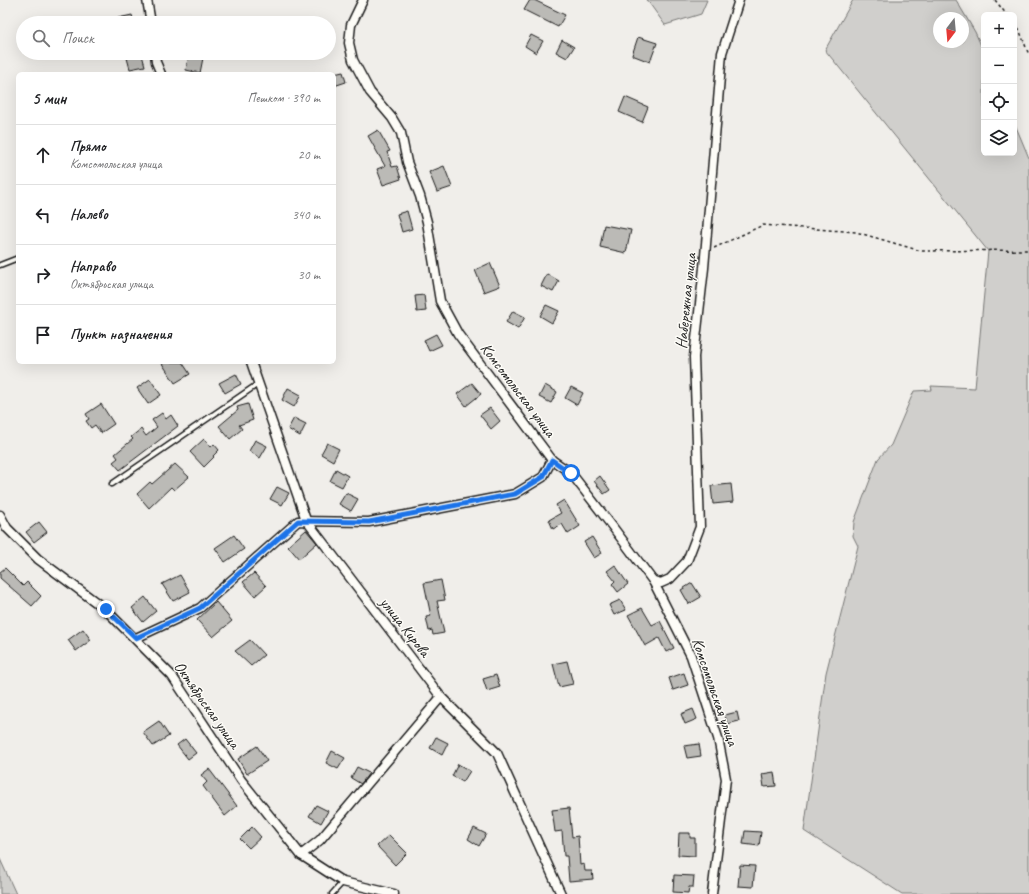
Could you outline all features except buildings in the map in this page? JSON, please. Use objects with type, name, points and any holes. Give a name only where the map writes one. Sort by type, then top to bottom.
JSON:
[{"type":"street","points":[[147,0],[150,16]]},
{"type":"street","name":"Комсомольская улица","points":[[363,0],[351,25],[349,42],[353,60],[370,92],[392,118],[401,133],[407,162],[420,196],[427,222],[440,301],[458,334],[552,460],[571,473],[653,581],[691,656],[718,738],[726,779],[712,894]]},
{"type":"street","name":"Набережная улица","points":[[653,581],[661,583],[670,580],[687,561],[700,527],[694,357],[705,252],[722,53],[739,0]]},
{"type":"street","points":[[156,60],[160,72]]},
{"type":"street","name":"улица Кирова","points":[[252,364],[306,520],[441,697],[497,752],[561,894]]},
{"type":"street","points":[[136,638],[200,608],[298,521],[369,522],[515,494],[543,477],[552,460]]},
{"type":"street","name":"Октябрьская улица","points":[[0,515],[7,528],[38,559],[106,609],[172,676],[241,780],[301,855],[343,882],[394,894]]},
{"type":"street","points":[[301,855],[320,840],[441,697]]},
{"type":"lane","points":[[0,265],[16,259]]},
{"type":"lane","points":[[112,484],[259,384]]},
{"type":"lane","points":[[332,894],[343,882]]},
{"type":"path","points":[[995,0],[1005,12]]},
{"type":"path","points":[[1017,27],[1029,55]]},
{"type":"path","points":[[705,252],[763,225],[856,232],[921,251],[1029,250]]},
{"type":"shaded area","points":[[647,0],[707,0],[701,14],[665,25]]},
{"type":"shaded area","points":[[853,0],[956,0],[963,12],[933,12],[933,48],[969,48],[969,22],[981,45],[981,156],[1017,156],[1017,129],[1029,158],[1029,894],[902,894],[804,831],[826,673],[858,546],[853,536],[854,522],[878,459],[891,445],[914,391],[932,390],[931,386],[975,388],[988,251],[825,50]]},
{"type":"shaded area","points":[[0,859],[16,894],[0,894]]},
{"type":"route","points":[[106,609],[136,638],[200,608],[298,521],[369,522],[515,494],[543,477],[552,460],[571,473]]}]
